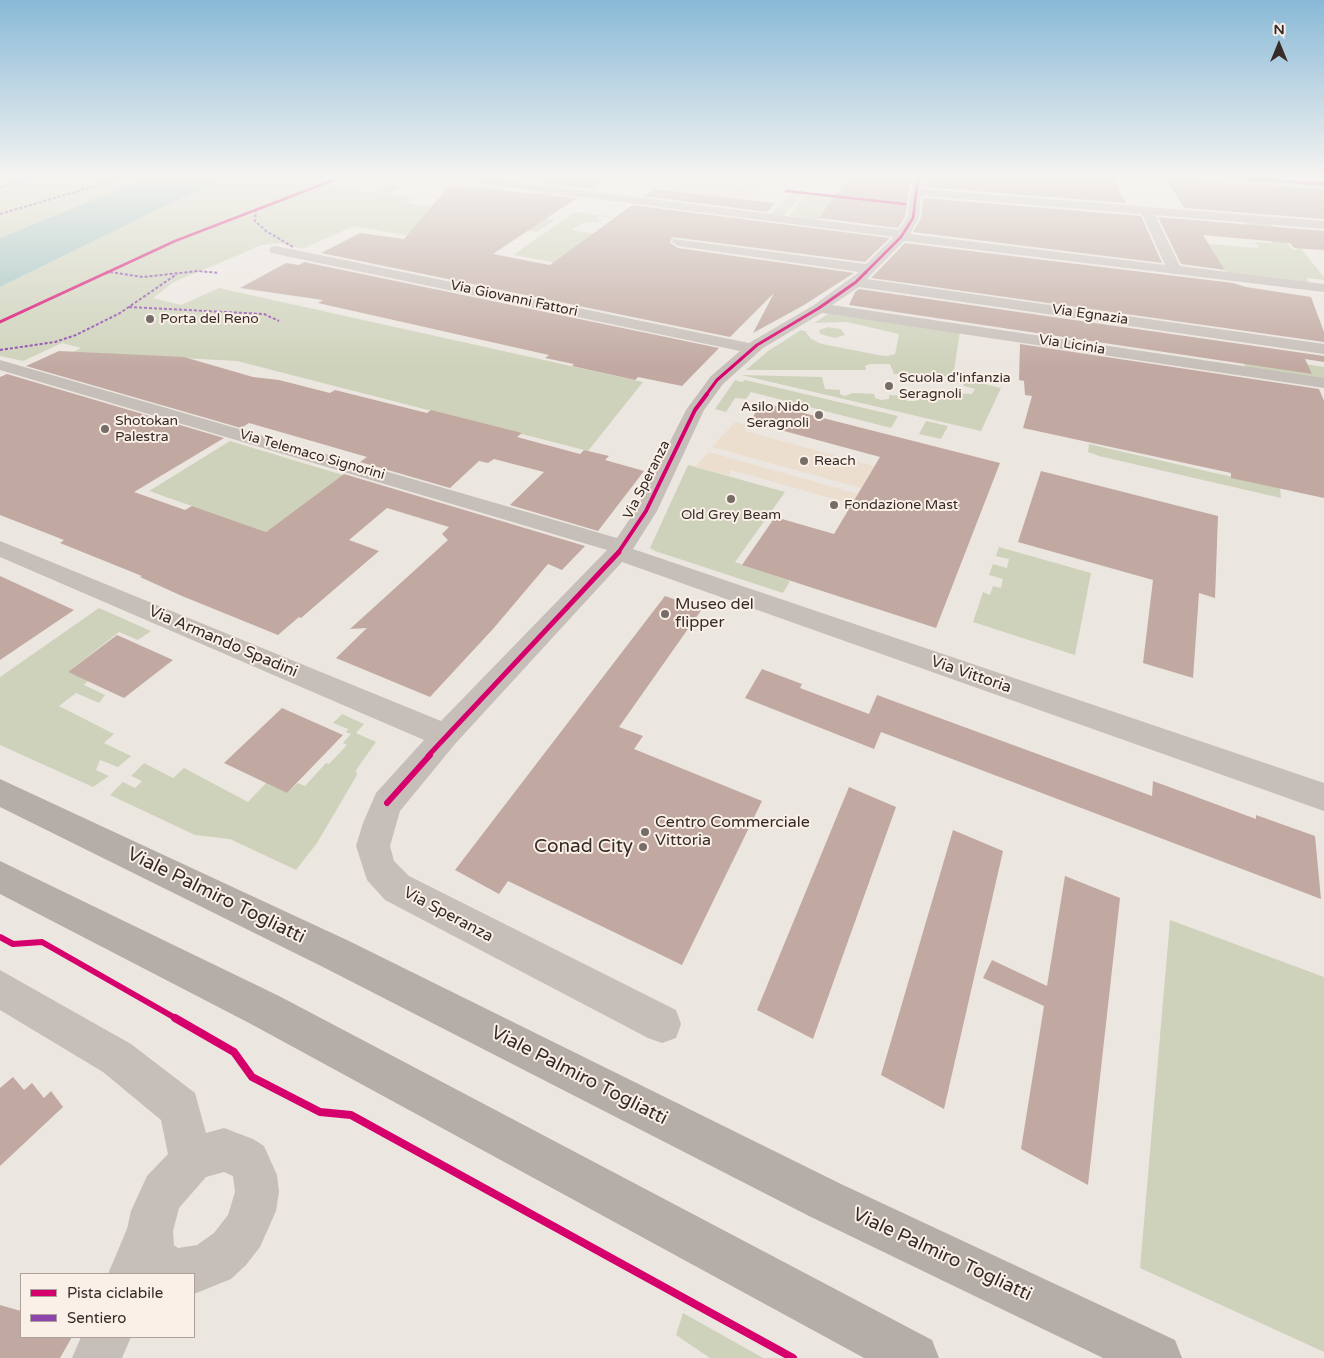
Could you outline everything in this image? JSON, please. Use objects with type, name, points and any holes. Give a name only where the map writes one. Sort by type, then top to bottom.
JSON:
[{"type":"main road","name":"Viale Palmiro Togliatti","points":[[0,792],[336,954],[825,1200],[1158,1358]]},
{"type":"main road","points":[[0,877],[265,1010],[914,1358]]},
{"type":"street","name":"Via Speranza","points":[[662,1024],[397,888],[379,868],[373,846],[387,803],[445,736],[620,550],[646,511],[701,401],[723,374],[752,349],[819,308],[863,275],[897,241]]},
{"type":"street","points":[[946,241],[1324,288]]},
{"type":"street","points":[[1161,241],[1174,270]]},
{"type":"street","name":"Via Egnazia","points":[[678,242],[863,275],[1324,349]]},
{"type":"street","name":"Via Giovanni Fattori","points":[[267,249],[752,349]]},
{"type":"street","name":"Via Licinia","points":[[819,308],[1324,383]]},
{"type":"street","name":"Via Telemaco Signorini","points":[[0,365],[620,550]]},
{"type":"street","name":"Via Armando Spadini","points":[[0,548],[445,736]]},
{"type":"street","name":"Via Vittoria","points":[[620,550],[1324,797]]},
{"type":"street","points":[[0,990],[117,1058],[180,1108],[191,1162]]},
{"type":"street","points":[[132,1273],[150,1231],[154,1211],[163,1192],[176,1176],[191,1162],[208,1154],[224,1150],[238,1154],[249,1161],[255,1175],[257,1192],[253,1211],[247,1224],[230,1249],[214,1262],[192,1272],[167,1269],[156,1260],[151,1247],[150,1231]]},
{"type":"green space","points":[[93,241],[319,241],[302,249],[280,243],[262,245],[174,282],[153,298],[181,305],[219,288],[643,382],[588,451],[237,361],[73,352],[81,348],[62,343],[23,361],[0,356],[0,287]]},
{"type":"green space","points":[[441,241],[467,241],[461,245]]},
{"type":"green space","points":[[533,241],[617,241],[631,276],[513,255]]},
{"type":"green space","points":[[1272,241],[1286,241],[1293,250],[1296,250],[1298,248],[1293,241],[1295,241],[1324,277],[1324,280],[1307,278],[1309,284],[1228,275],[1209,244],[1259,248],[1255,242],[1273,243]]},
{"type":"green space","name":"Scuola d'infanzia Seragnoli","points":[[828,314],[960,331],[954,371],[981,375],[980,383],[1001,388],[981,431],[741,375],[822,377],[825,389],[840,390],[840,394],[845,396],[853,393],[874,394],[875,398],[881,400],[889,399],[889,395],[904,396],[907,401],[919,400],[920,397],[955,397],[954,393],[972,394],[975,389],[964,386],[960,377],[894,374],[890,364],[870,364],[865,366],[866,370],[746,370],[768,351],[801,330],[805,331],[811,339],[822,344],[878,355],[887,356],[895,354],[899,334],[847,322],[814,323]]},
{"type":"green space","points":[[828,327],[841,329],[845,335],[835,338],[820,334],[819,330]]},
{"type":"green space","points":[[1244,361],[1299,363],[1324,367],[1324,380],[1245,368]]},
{"type":"green space","points":[[735,380],[742,382],[745,380],[898,416],[891,428],[751,392],[746,399],[735,398],[726,412],[715,409]]},
{"type":"green space","points":[[926,421],[948,426],[941,439],[919,434]]},
{"type":"green space","points":[[230,441],[343,475],[266,532],[149,491]]},
{"type":"green space","points":[[1089,444],[1280,488],[1281,498],[1099,456],[1088,452]]},
{"type":"green space","points":[[688,465],[785,492],[735,562],[790,581],[783,593],[650,548]]},
{"type":"green space","points":[[999,547],[1091,573],[1075,655],[973,622],[983,592],[990,595],[993,586],[1001,588],[1003,579],[989,575],[993,564],[1007,568],[1009,559],[996,556]]},
{"type":"green space","points":[[99,608],[151,631],[138,640],[119,632],[68,672],[88,681],[84,685],[105,695],[99,703],[76,693],[59,706],[114,734],[104,743],[131,756],[118,767],[100,760],[96,770],[109,776],[93,787],[0,745],[0,677]]},
{"type":"green space","points":[[342,714],[364,724],[356,733],[376,742],[356,770],[357,775],[317,843],[296,870],[230,839],[195,835],[110,795],[123,782],[135,788],[142,781],[131,776],[144,763],[173,778],[184,768],[248,802],[266,783],[287,793],[298,783],[305,786],[326,763],[329,764],[347,745],[343,743],[351,734],[346,732],[348,729],[333,723]]},
{"type":"green space","points":[[1170,920],[1324,977],[1324,1352],[1140,1268]]},
{"type":"green space","points":[[683,1313],[763,1358],[710,1358],[676,1335]]},
{"type":"shaded area","points":[[735,422],[747,425],[745,431],[874,466],[861,488],[712,447]]},
{"type":"shaded area","points":[[709,452],[858,494],[852,504],[731,470],[729,476],[695,467]]},
{"type":"water","points":[[0,241],[93,241],[0,287]]},
{"type":"building","points":[[344,241],[512,241],[493,254],[550,265],[582,241],[671,241],[670,243],[678,248],[854,273],[804,305],[753,333],[774,293],[730,337],[321,253]]},
{"type":"building","points":[[706,241],[886,241],[865,262]]},
{"type":"building","points":[[988,241],[1152,241],[1162,263]]},
{"type":"building","points":[[1170,241],[1207,241],[1225,270],[1181,264]]},
{"type":"building","points":[[1272,241],[1324,241],[1324,250],[1294,248],[1290,243]]},
{"type":"building","points":[[905,243],[1233,283],[1246,287],[1311,297],[1324,332],[1324,342],[871,278]]},
{"type":"building","points":[[304,262],[719,348],[682,386],[638,377],[635,380],[572,366],[574,364],[545,358],[549,355],[318,303],[323,300],[240,288],[286,263],[299,265]]},
{"type":"building","points":[[859,289],[1324,356],[1324,362],[1305,359],[1312,374],[849,305],[855,292]]},
{"type":"building","points":[[1020,344],[1319,389],[1324,401],[1324,498],[1231,478],[1231,473],[1023,428],[1032,396],[1025,395],[1024,381],[1019,380]]},
{"type":"building","points":[[59,351],[184,357],[253,377],[279,380],[330,393],[335,390],[427,413],[431,410],[522,433],[517,437],[580,454],[584,450],[609,456],[605,460],[644,471],[598,531],[510,505],[544,472],[494,459],[488,463],[479,461],[450,488],[360,462],[367,457],[336,448],[249,423],[241,428],[26,366]]},
{"type":"building","points":[[7,374],[224,438],[134,492],[185,510],[192,506],[266,532],[344,474],[585,546],[562,570],[548,564],[493,629],[430,697],[336,658],[367,628],[350,629],[448,540],[442,534],[449,527],[387,508],[349,540],[379,551],[301,618],[299,617],[278,635],[60,543],[64,540],[0,515],[0,377]]},
{"type":"building","points":[[760,402],[1000,463],[936,628],[742,565],[775,517],[834,534],[880,457],[751,422]]},
{"type":"building","points":[[1041,471],[1218,516],[1215,598],[1199,593],[1193,678],[1143,663],[1153,580],[1018,542]]},
{"type":"building","points":[[0,576],[74,610],[0,660]]},
{"type":"building","name":"Centro Commerciale Vittoria","points":[[665,596],[702,609],[619,727],[643,736],[634,749],[762,801],[682,965],[508,881],[499,894],[455,870]]},
{"type":"building","points":[[117,635],[173,660],[124,698],[68,672]]},
{"type":"building","points":[[762,669],[802,684],[800,688],[869,714],[877,695],[1152,796],[1153,781],[1256,819],[1256,815],[1315,836],[1321,899],[881,732],[874,749],[745,698]]},
{"type":"building","points":[[282,708],[343,735],[287,793],[224,763]]},
{"type":"building","points":[[849,787],[896,807],[813,1039],[757,1010]]},
{"type":"building","points":[[953,830],[1003,851],[944,1109],[881,1075]]},
{"type":"building","points":[[1065,876],[1120,898],[1088,1185],[1021,1149],[1044,1006],[983,978],[992,960],[1047,986]]},
{"type":"building","points":[[13,1077],[24,1090],[32,1083],[44,1098],[51,1091],[63,1107],[0,1166],[0,1088]]},
{"type":"building","points":[[0,1305],[20,1311],[20,1338],[71,1338],[60,1358],[0,1358]]},
{"type":"marked path","points":[[284,241],[293,247]]},
{"type":"marked path","points":[[110,272],[143,277],[198,271],[219,273]]},
{"type":"marked path","points":[[0,350],[55,342],[76,335],[120,313],[177,274]]},
{"type":"marked path","points":[[129,307],[264,314],[279,321]]},
{"type":"cycle path","points":[[0,322],[174,241]]},
{"type":"cycle path","points":[[387,803],[467,713],[623,547],[646,511],[695,410],[717,380],[757,345],[819,308],[856,282],[897,241]]},
{"type":"cycle path","points":[[0,937],[13,944],[42,942],[234,1052],[252,1077],[320,1112],[351,1115],[793,1358]]},
{"type":"place","name":"Porta del Reno","points":[[150,319]]},
{"type":"place","name":"Scuola d'infanzia Seragnoli","points":[[889,386]]},
{"type":"place","name":"Asilo Nido Seragnoli","points":[[819,415]]},
{"type":"place","name":"Shotokan Palestra","points":[[105,429]]},
{"type":"place","name":"Reach","points":[[804,461]]},
{"type":"place","name":"Old Grey Beam","points":[[731,499]]},
{"type":"place","name":"Fondazione Mast","points":[[834,505]]},
{"type":"place","name":"Museo del flipper","points":[[665,614]]},
{"type":"place","name":"Centro Commerciale Vittoria","points":[[645,832]]},
{"type":"place","name":"Conad City","points":[[643,847]]}]
